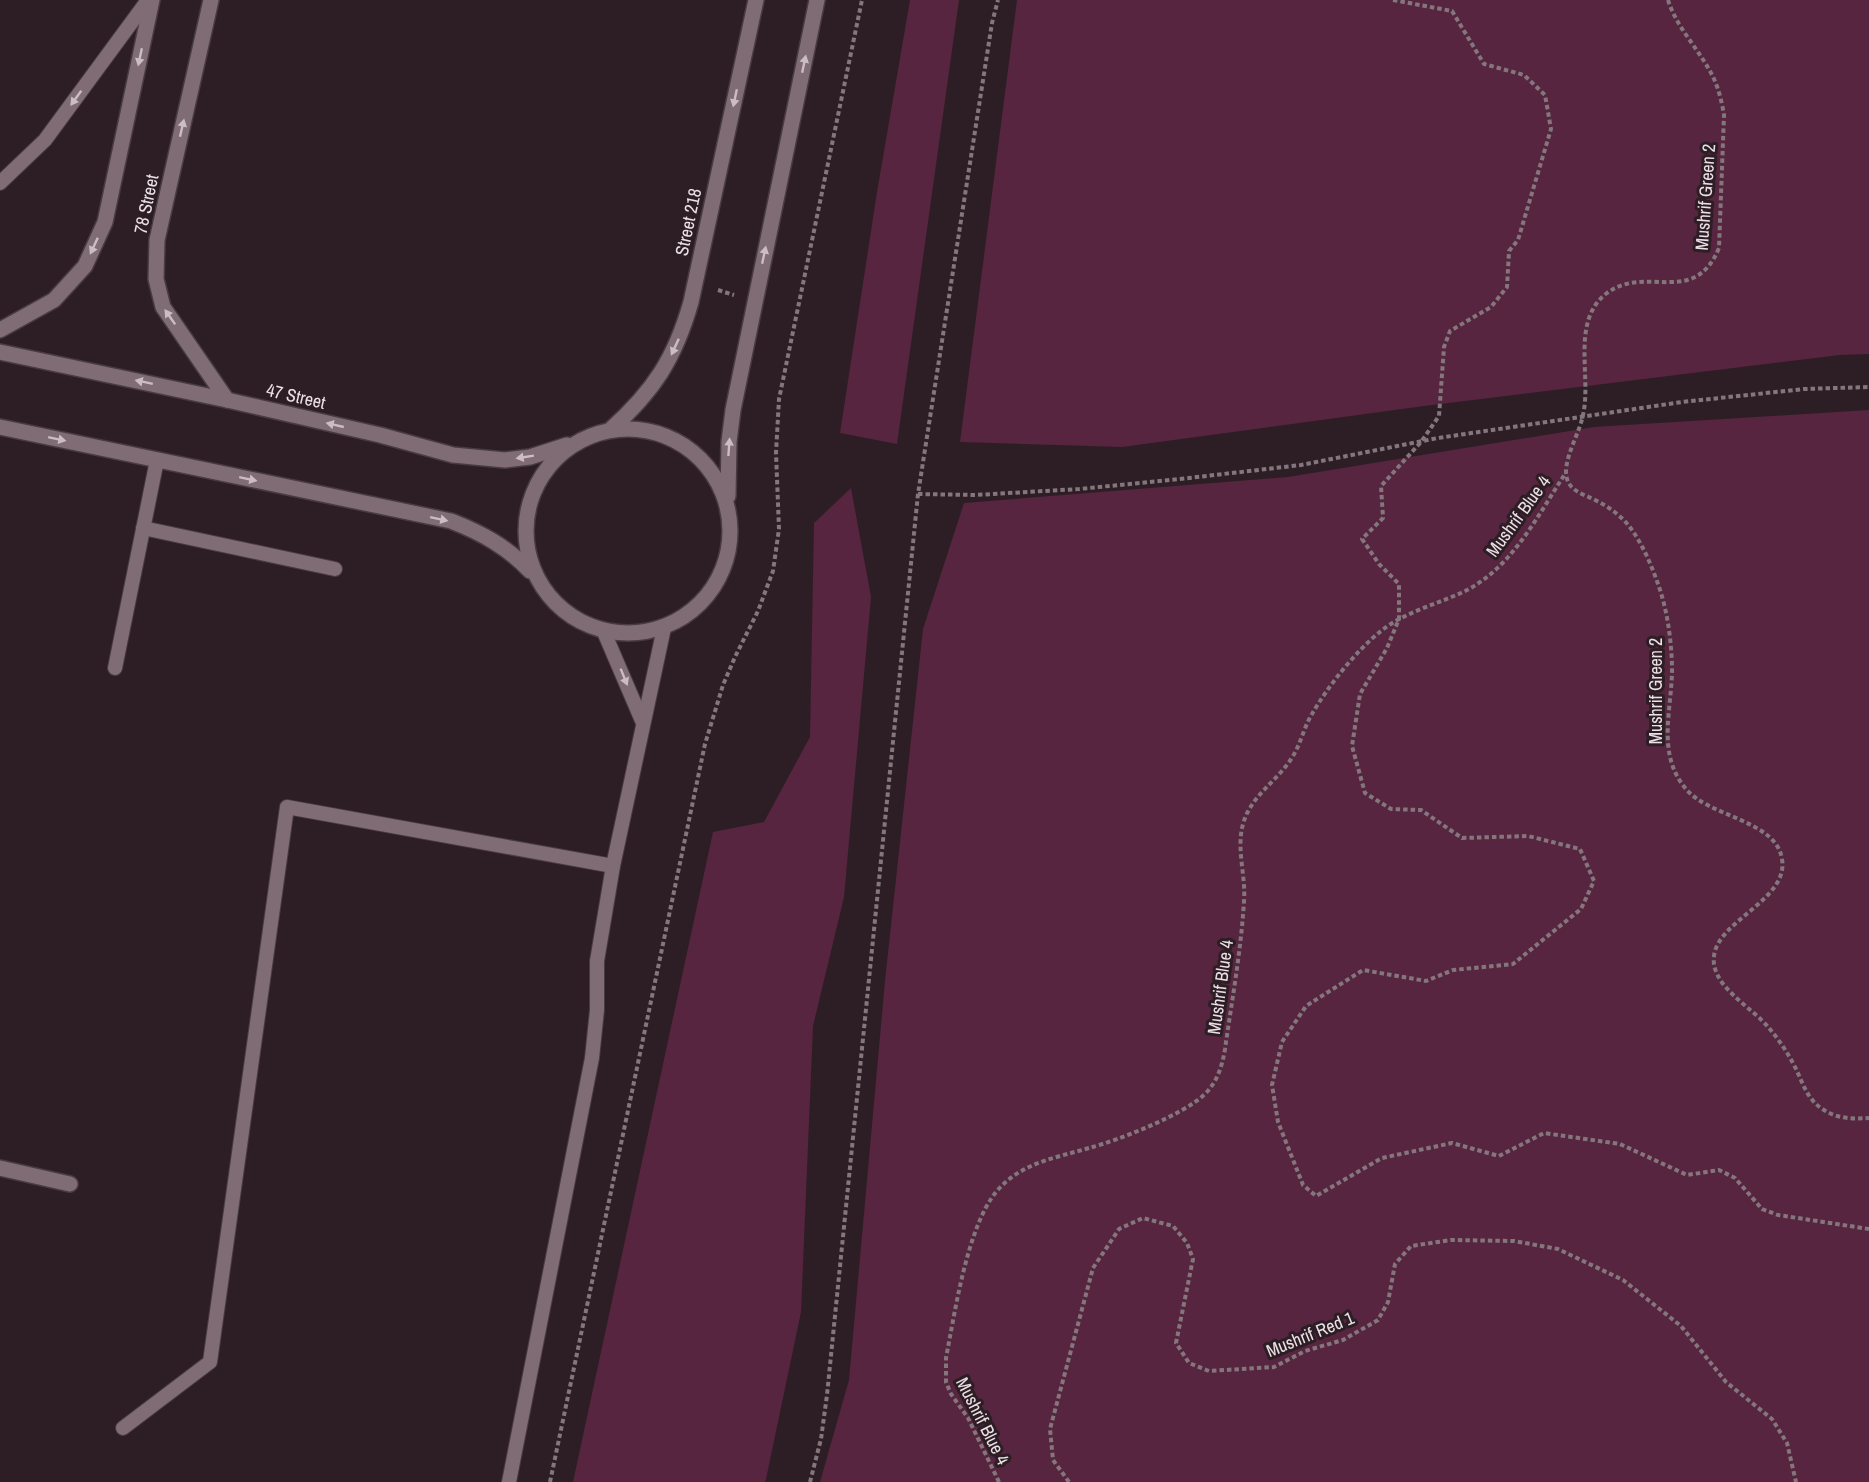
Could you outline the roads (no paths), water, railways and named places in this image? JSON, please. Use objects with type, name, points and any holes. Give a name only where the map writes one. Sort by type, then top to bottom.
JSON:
[{"type":"street","name":"78 Street","points":[[0,330],[54,300],[85,266],[105,222],[150,0]]},
{"type":"street","name":"78 Street","points":[[211,0],[157,240],[156,279],[163,307],[227,400]]},
{"type":"street","name":"Street 218","points":[[610,430],[633,409],[653,385],[670,359],[683,331],[756,0]]},
{"type":"street","points":[[0,427],[451,521],[497,542],[535,576],[552,601],[575,620],[604,632],[634,634],[664,628],[690,614],[711,592],[726,565],[731,536],[728,474],[733,410],[817,0]]},
{"type":"street","name":"47 Street","points":[[0,352],[227,400],[380,435],[453,455],[504,460],[530,457],[581,440]]},
{"type":"street","points":[[535,576],[527,555],[525,532],[527,509],[546,469],[562,452],[581,440],[610,430],[641,429],[670,437],[697,454],[717,477],[728,506]]},
{"type":"street","points":[[0,1168],[70,1184]]},
{"type":"lane","points":[[0,183],[45,140],[150,0]]},
{"type":"lane","points":[[115,668],[157,460]]},
{"type":"lane","points":[[143,528],[335,569]]},
{"type":"lane","points":[[508,1482],[592,1058],[597,1010],[597,961],[613,866],[664,628]]},
{"type":"lane","points":[[604,632],[643,723]]},
{"type":"lane","points":[[123,1428],[210,1362],[287,807],[613,866]]}]
